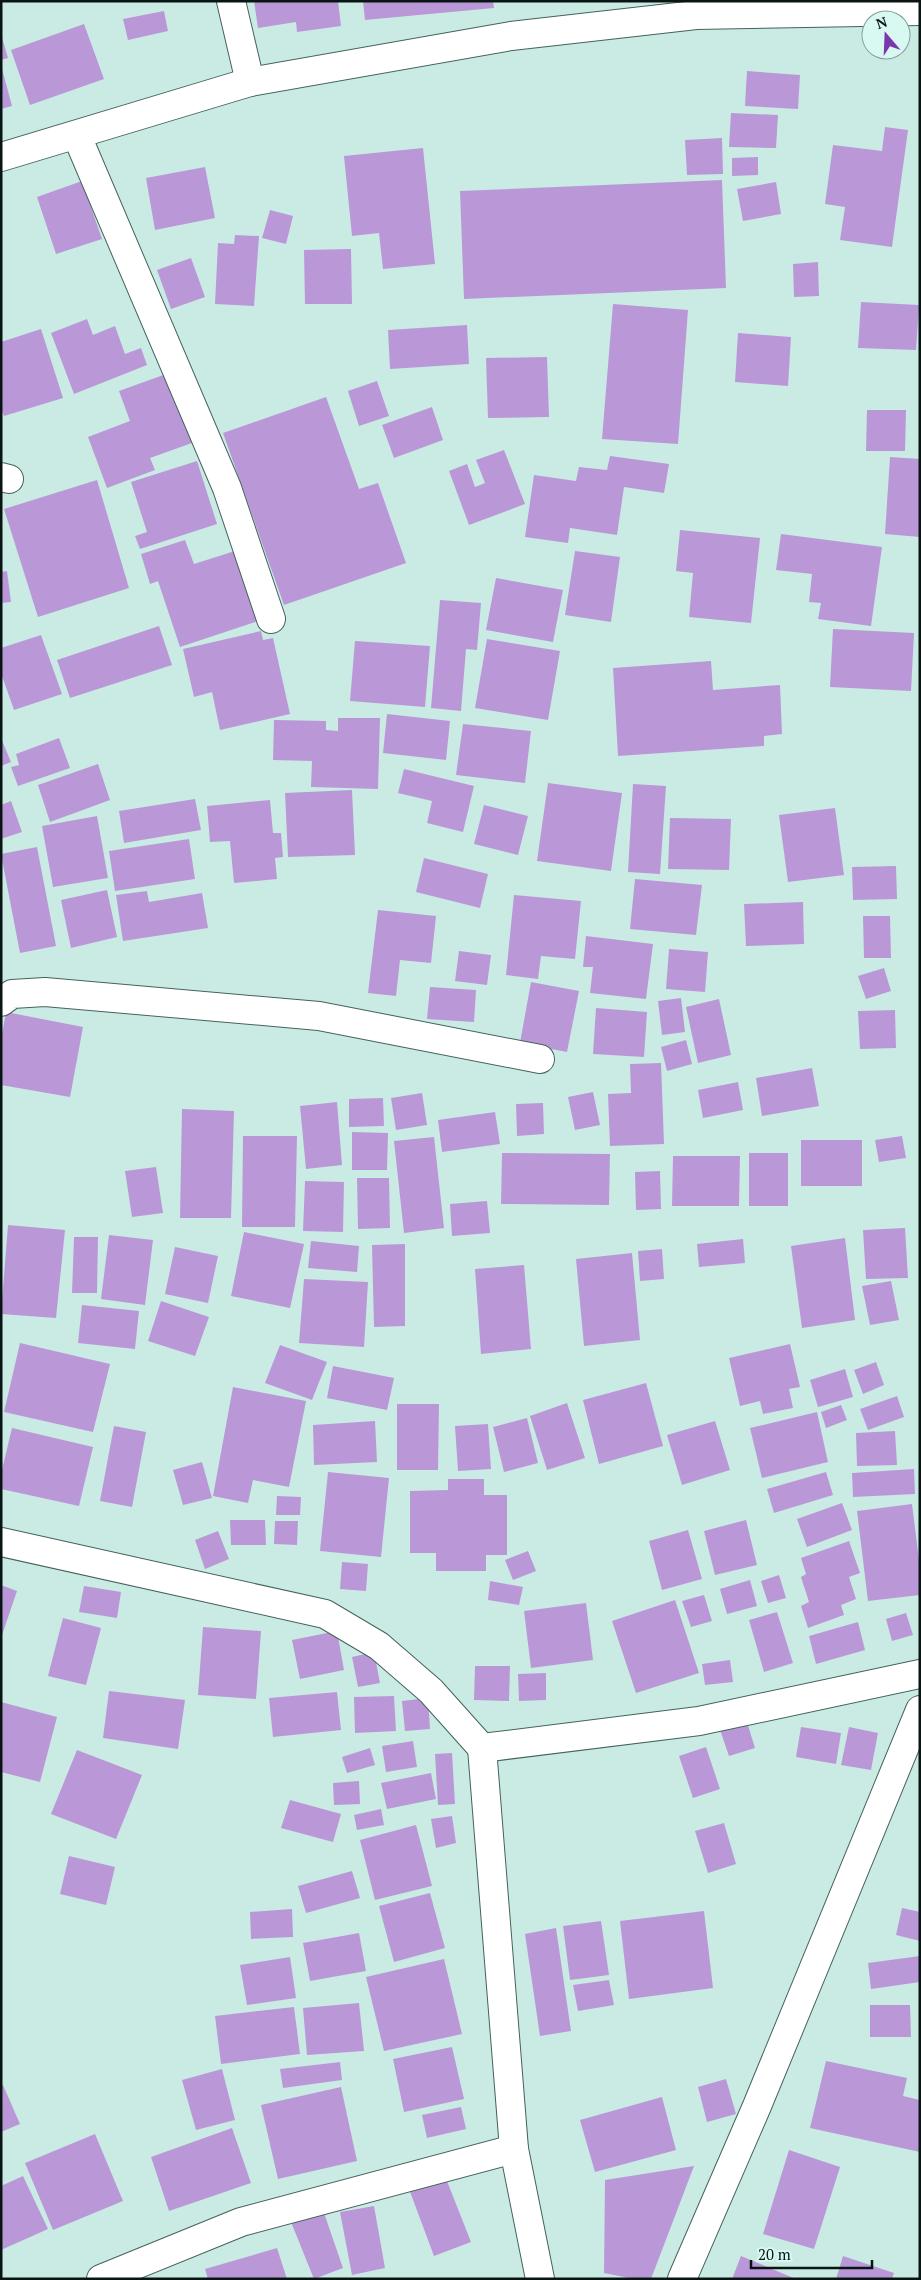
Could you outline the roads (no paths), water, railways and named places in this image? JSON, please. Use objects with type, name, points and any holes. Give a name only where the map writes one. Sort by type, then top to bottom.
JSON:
[{"type":"street","points":[[231,1],[250,82]]},
{"type":"street","points":[[1,157],[77,136],[250,82],[511,36],[697,8],[920,11]]},
{"type":"street","points":[[77,136],[227,488],[271,618]]},
{"type":"street","points":[[1,1002],[12,994],[45,992],[318,1016],[540,1059]]},
{"type":"street","points":[[1,1542],[325,1614],[379,1646],[431,1691],[482,1748],[514,2149],[540,2279]]},
{"type":"street","points":[[482,1748],[699,1721],[920,1674]]},
{"type":"street","points":[[682,2279],[915,1735],[920,1710]]},
{"type":"street","points":[[101,2279],[241,2222],[514,2149]]}]
